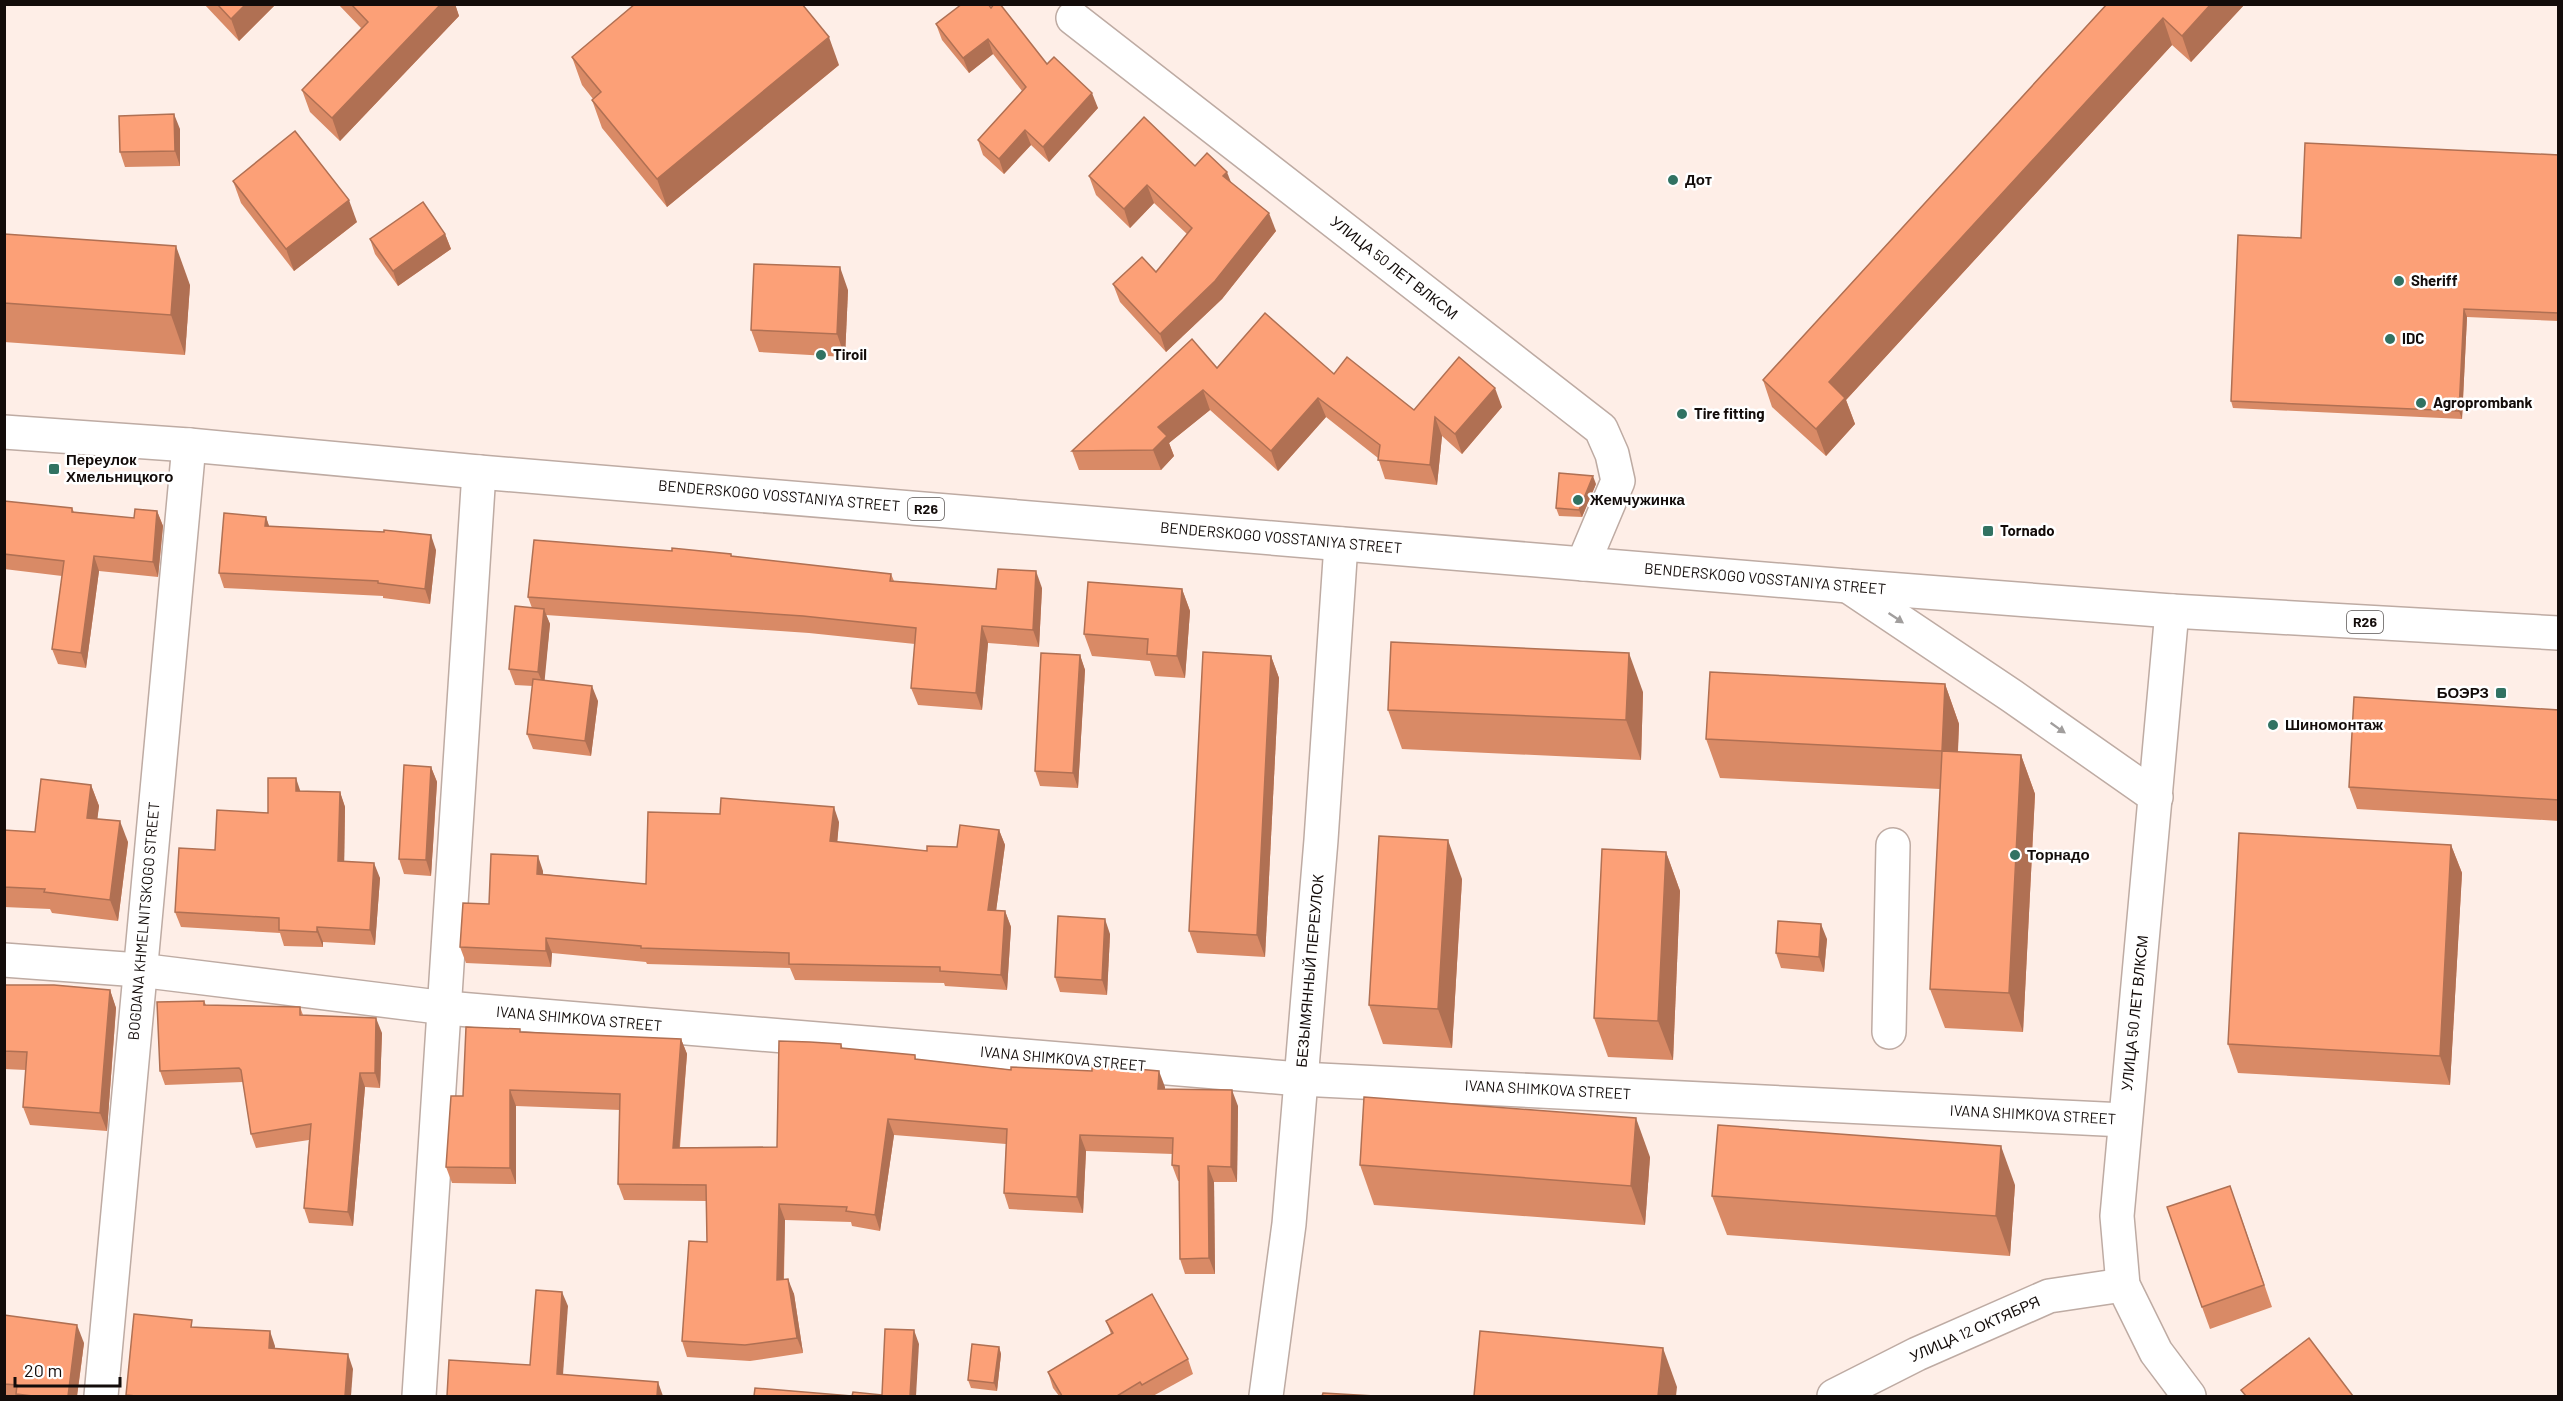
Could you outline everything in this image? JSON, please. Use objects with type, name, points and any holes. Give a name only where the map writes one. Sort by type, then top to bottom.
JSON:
[{"type":"street","name":"УЛИЦА 50 ЛЕТ ВЛКСМ","points":[[1073,18],[1601,429],[1612,454],[1618,481],[1583,564]]},
{"type":"street","name":"BENDERSKOGO VOSSTANIYA STREET","points":[[4,432],[189,445],[1848,586],[2172,611],[2559,633]]},
{"type":"street","name":"BOGDANA KHMELNITSKOGO STREET","points":[[101,1396],[189,445]]},
{"type":"street","points":[[419,1396],[480,471]]},
{"type":"street","name":"БЕЗЫМЯННЫЙ ПЕРЕУЛОК","points":[[1266,1396],[1289,1224],[1321,840],[1341,544]]},
{"type":"street","points":[[1848,586],[2012,696],[2156,797]]},
{"type":"street","name":"УЛИЦА 50 ЛЕТ ВЛКСМ","points":[[2172,611],[2117,1216],[2123,1285],[2156,1352],[2189,1396]]},
{"type":"street","points":[[1889,1032],[1893,844]]},
{"type":"street","name":"IVANA SHIMKOVA STREET","points":[[4,960],[139,970],[446,1008],[1300,1079],[2124,1120]]},
{"type":"street","name":"УЛИЦА 12 ОКТЯБРЯ","points":[[1834,1396],[1917,1354],[2049,1296],[2123,1285]]},
{"type":"building","points":[[217,4],[246,4],[231,19]]},
{"type":"building","points":[[351,4],[441,4],[332,118],[302,90],[368,22]]},
{"type":"building","points":[[635,4],[802,4],[829,37],[657,179],[592,100],[601,92],[572,57]]},
{"type":"building","points":[[962,4],[988,4],[991,8],[994,4],[1000,4],[1047,64],[1054,57],[1092,93],[1043,147],[1025,130],[999,159],[978,140],[1026,87],[988,39],[963,58],[936,24]]},
{"type":"building","points":[[2107,4],[2211,4],[2182,36],[2163,18],[1829,382],[1845,398],[1816,429],[1763,380]]},
{"type":"building","points":[[174,114],[175,151],[120,152],[119,116]]},
{"type":"building","points":[[1144,117],[1195,166],[1207,153],[1227,172],[1223,176],[1269,213],[1215,281],[1160,334],[1113,284],[1142,257],[1156,272],[1192,228],[1147,185],[1124,209],[1089,176]]},
{"type":"building","points":[[295,131],[349,200],[286,249],[233,181]]},
{"type":"building","name":"Sheriff","points":[[2305,143],[2559,155],[2559,313],[2464,309],[2459,411],[2231,401],[2238,235],[2301,238]]},
{"type":"building","points":[[423,202],[445,234],[393,271],[370,239]]},
{"type":"building","points":[[4,234],[176,246],[171,315],[4,303]]},
{"type":"building","points":[[754,264],[840,267],[837,334],[751,330]]},
{"type":"building","points":[[1265,313],[1334,374],[1347,357],[1414,410],[1459,357],[1495,388],[1455,434],[1435,417],[1430,465],[1378,460],[1380,445],[1318,398],[1271,451],[1203,390],[1158,427],[1167,436],[1153,450],[1072,451],[1192,339],[1217,368]]},
{"type":"building","points":[[1559,473],[1593,476],[1579,510],[1556,508]]},
{"type":"building","points":[[4,501],[72,508],[72,512],[134,518],[135,509],[157,511],[153,562],[94,556],[81,653],[52,649],[64,561],[4,554]]},
{"type":"building","points":[[224,513],[266,517],[265,526],[384,532],[384,530],[431,535],[425,589],[378,583],[378,581],[219,573]]},
{"type":"building","points":[[534,540],[672,551],[672,548],[731,554],[731,556],[891,574],[890,581],[996,589],[998,569],[1036,571],[1033,630],[982,626],[976,693],[911,688],[916,628],[803,616],[528,597]]},
{"type":"building","points":[[1088,582],[1182,589],[1177,656],[1147,654],[1148,639],[1084,634]]},
{"type":"building","points":[[515,606],[544,609],[538,672],[509,669]]},
{"type":"building","points":[[1391,642],[1629,653],[1626,720],[1388,710]]},
{"type":"building","points":[[1203,652],[1271,656],[1257,935],[1189,931]]},
{"type":"building","points":[[1041,653],[1080,655],[1073,773],[1035,771]]},
{"type":"building","points":[[1710,672],[1945,684],[1942,751],[1706,739]]},
{"type":"building","points":[[533,679],[592,686],[585,741],[527,734]]},
{"type":"building","points":[[2354,697],[2559,710],[2559,800],[2349,787]]},
{"type":"building","points":[[1942,751],[2021,755],[2009,993],[1930,989]]},
{"type":"building","points":[[404,765],[431,767],[426,860],[399,859]]},
{"type":"building","points":[[268,778],[296,778],[296,791],[340,792],[338,861],[374,863],[370,930],[317,927],[317,932],[279,930],[279,918],[175,912],[179,848],[215,850],[217,810],[268,813]]},
{"type":"building","points":[[41,779],[91,785],[87,818],[120,821],[110,900],[44,892],[45,889],[4,887],[4,830],[35,832]]},
{"type":"building","points":[[721,798],[834,807],[830,841],[927,851],[927,846],[957,847],[960,825],[999,830],[988,910],[1005,911],[1001,975],[940,971],[940,967],[789,964],[789,953],[641,948],[641,946],[546,938],[546,951],[460,947],[463,903],[489,904],[491,854],[538,856],[537,874],[646,884],[648,812],[720,814]]},
{"type":"building","points":[[2239,833],[2451,845],[2440,1056],[2228,1044]]},
{"type":"building","points":[[1379,836],[1448,840],[1438,1009],[1369,1005]]},
{"type":"building","points":[[1602,849],[1666,852],[1658,1021],[1594,1018]]},
{"type":"building","points":[[1058,916],[1105,919],[1102,980],[1055,977]]},
{"type":"building","points":[[1778,921],[1821,924],[1819,957],[1776,953]]},
{"type":"building","points":[[4,985],[54,985],[110,990],[100,1113],[23,1107],[27,1052],[4,1051]]},
{"type":"building","points":[[204,1001],[204,1005],[300,1007],[300,1015],[376,1018],[375,1073],[360,1073],[348,1212],[304,1208],[311,1124],[251,1134],[239,1068],[160,1071],[157,1002]]},
{"type":"building","points":[[466,1027],[520,1029],[520,1032],[681,1039],[673,1148],[777,1147],[779,1041],[841,1044],[841,1048],[915,1055],[915,1059],[1011,1070],[1011,1067],[1092,1071],[1092,1065],[1159,1071],[1158,1089],[1232,1090],[1231,1167],[1208,1166],[1209,1258],[1180,1259],[1179,1166],[1172,1165],[1173,1138],[1080,1135],[1077,1197],[1004,1193],[1007,1129],[888,1119],[875,1215],[846,1211],[847,1207],[779,1204],[777,1280],[788,1279],[797,1338],[745,1345],[682,1341],[689,1241],[707,1242],[706,1185],[618,1184],[620,1094],[510,1090],[510,1168],[446,1167],[451,1096],[463,1096]]},
{"type":"building","points":[[1364,1097],[1636,1118],[1631,1186],[1360,1165]]},
{"type":"building","points":[[1718,1125],[2001,1146],[1996,1216],[1712,1196]]},
{"type":"building","points":[[2230,1186],[2264,1285],[2202,1307],[2167,1207]]},
{"type":"building","points":[[536,1290],[562,1292],[557,1374],[658,1382],[657,1396],[447,1396],[449,1360],[530,1365]]},
{"type":"building","points":[[1152,1294],[1188,1359],[1117,1396],[1062,1396],[1048,1372],[1113,1333],[1106,1321]]},
{"type":"building","points":[[134,1314],[192,1320],[191,1327],[270,1331],[269,1348],[348,1354],[345,1396],[126,1395]]},
{"type":"building","points":[[4,1315],[77,1325],[68,1396],[16,1394],[17,1385],[4,1384]]},
{"type":"building","points":[[885,1329],[914,1330],[910,1396],[852,1396],[853,1392],[882,1395]]},
{"type":"building","points":[[1480,1331],[1663,1348],[1658,1396],[1474,1396]]},
{"type":"building","points":[[2309,1338],[2353,1396],[2246,1396],[2241,1390]]},
{"type":"building","points":[[972,1344],[999,1347],[994,1383],[968,1380]]},
{"type":"building","points":[[755,1388],[852,1396],[754,1396]]},
{"type":"building","points":[[1323,1393],[1375,1396],[1322,1396]]},
{"type":"place","name":"Дот","points":[[1673,180]]},
{"type":"place","name":"Sheriff","points":[[2399,281]]},
{"type":"place","name":"IDC","points":[[2390,339]]},
{"type":"place","name":"Tiroil","points":[[821,355]]},
{"type":"place","name":"Agroprombank","points":[[2421,403]]},
{"type":"place","name":"Tire fitting","points":[[1682,414]]},
{"type":"place","name":"Переулок Хмельницкого","points":[[54,469]]},
{"type":"place","name":"Жемчужинка","points":[[1578,500]]},
{"type":"place","name":"Tornado","points":[[1988,531]]},
{"type":"place","name":"БОЭРЗ","points":[[2501,693]]},
{"type":"place","name":"Шиномонтаж","points":[[2273,725]]},
{"type":"place","name":"Торнадо","points":[[2015,855]]}]
